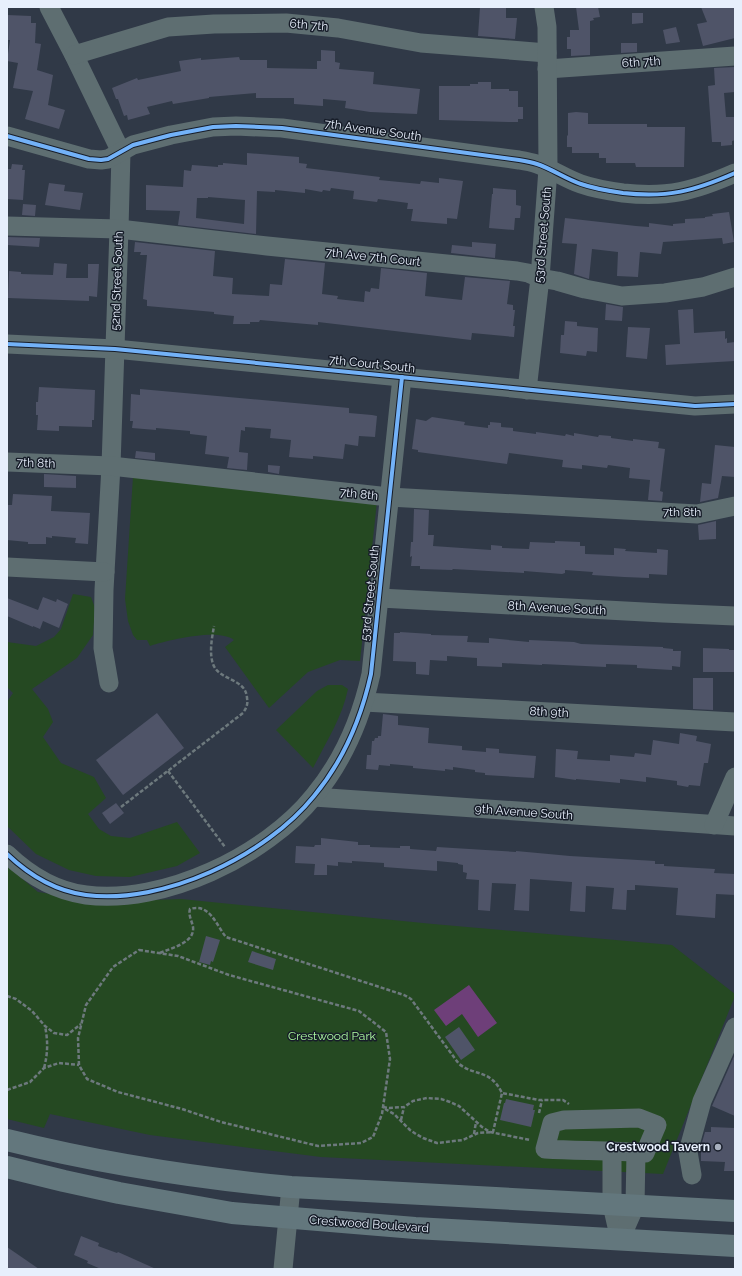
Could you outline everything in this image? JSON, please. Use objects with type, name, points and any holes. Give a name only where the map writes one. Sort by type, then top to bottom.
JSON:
[{"type":"main road","points":[[7,1140],[53,1152],[135,1167],[214,1179],[291,1187],[735,1211]]},
{"type":"main road","name":"Crestwood Boulevard","points":[[7,1167],[64,1182],[176,1204],[287,1218],[429,1229],[735,1246]]},
{"type":"street","name":"52nd Street South","points":[[50,7],[120,152],[119,229],[111,466],[105,572],[103,648],[109,683]]},
{"type":"street","name":"53rd Street South","points":[[527,390],[540,278],[548,169],[547,27],[544,7]]},
{"type":"street","name":"6th 7th","points":[[74,55],[168,27],[286,22],[338,28],[421,43],[547,61],[735,56]]},
{"type":"street","name":"7th Avenue South","points":[[7,136],[95,160],[108,159],[133,145],[192,130],[236,126],[282,128],[519,160],[538,164],[565,178],[596,188],[644,195],[683,192],[708,185],[735,173]]},
{"type":"street","name":"7th Ave 7th Court","points":[[7,226],[119,229],[266,246],[517,271],[584,289],[622,296],[673,292],[703,287],[735,277]]},
{"type":"street","name":"7th Court South","points":[[7,344],[115,348],[695,406],[735,404]]},
{"type":"street","name":"53rd Street South","points":[[7,854],[19,866],[31,874],[50,884],[69,891],[86,895],[102,896],[119,896],[143,892],[167,887],[213,871],[235,860],[276,833],[314,797],[334,768],[351,736],[364,702],[373,660],[402,377]]},
{"type":"street","name":"7th 8th","points":[[7,462],[111,466],[389,497],[697,514],[735,506]]},
{"type":"street","points":[[7,567],[105,572]]},
{"type":"street","name":"8th Avenue South","points":[[380,598],[735,616]]},
{"type":"street","name":"8th 9th","points":[[364,702],[735,722]]},
{"type":"street","points":[[714,825],[735,777]]},
{"type":"street","name":"9th Avenue South","points":[[314,797],[735,826]]},
{"type":"street","points":[[692,1175],[688,1152],[702,1100],[735,1027]]},
{"type":"street","points":[[638,1118],[657,1125],[645,1152],[545,1149],[552,1123],[571,1120],[638,1118]]},
{"type":"street","points":[[612,1151],[612,1205],[620,1240]]},
{"type":"street","points":[[620,1240],[635,1206],[636,1152]]},
{"type":"street","points":[[283,1269],[291,1187]]},
{"type":"path","points":[[121,807],[243,712],[247,706],[247,695],[243,686],[220,673],[213,666],[211,653],[214,626]]},
{"type":"path","points":[[168,771],[235,860]]},
{"type":"path","points":[[160,953],[183,944],[190,937],[193,930],[189,913],[190,909],[197,907],[205,910],[213,916],[220,931],[226,937],[404,995],[411,999],[459,1064],[466,1068],[486,1074],[498,1085],[502,1093],[493,1132]]},
{"type":"path","points":[[139,950],[160,953],[178,956],[229,975],[359,1011],[386,1032],[390,1059],[382,1114],[374,1137],[361,1142],[318,1146],[221,1122],[182,1109],[118,1092],[88,1079],[79,1065],[78,1038],[86,1005],[113,967],[139,950]]},
{"type":"path","points":[[7,996],[16,999],[54,1033],[67,1035],[81,1024]]},
{"type":"path","points":[[44,1068],[48,1048],[45,1026]]},
{"type":"path","points":[[7,1090],[30,1082],[44,1068],[59,1064],[79,1065]]},
{"type":"path","points":[[502,1093],[539,1100],[563,1100],[572,1108],[571,1120]]},
{"type":"path","points":[[401,1121],[401,1114],[404,1107],[413,1101],[427,1098],[441,1099],[459,1106],[482,1127],[493,1132],[547,1144]]},
{"type":"path","points":[[383,1107],[404,1107]]},
{"type":"path","points":[[383,1107],[394,1114],[410,1130],[423,1138],[437,1143],[463,1140],[474,1135],[493,1132]]},
{"type":"path","points":[[474,1135],[476,1122]]},
{"type":"green space","points":[[133,477],[377,501],[360,661],[340,660],[308,672],[269,708],[225,647],[234,640],[217,635],[205,635],[181,638],[150,646],[147,640],[137,640],[133,635],[128,621],[125,599]]},
{"type":"green space","points":[[73,594],[91,597],[95,608],[93,635],[77,658],[32,689],[48,709],[53,722],[43,737],[61,763],[94,777],[106,798],[88,814],[99,829],[111,836],[130,838],[177,822],[200,853],[177,866],[130,877],[96,876],[69,870],[36,854],[7,826],[7,702],[13,693],[7,687],[7,642],[36,646],[54,637],[61,629]]},
{"type":"green space","points":[[328,685],[342,685],[348,689],[338,720],[313,768],[276,730],[317,691]]},
{"type":"green space","name":"Crestwood Park","points":[[7,866],[38,892],[100,902],[181,899],[433,924],[672,945],[735,994],[735,996],[663,1174],[321,1157],[150,1135],[50,1114],[44,1128],[7,1119]]},
{"type":"shaded area","points":[[469,985],[497,1023],[478,1037],[462,1014],[446,1026],[434,1010]]},
{"type":"building","points":[[480,7],[506,7],[506,18],[517,18],[515,39],[478,36]]},
{"type":"building","points":[[576,7],[598,7],[600,17],[593,18],[594,20],[590,21],[590,55],[571,56],[571,49],[567,49],[567,37],[570,37],[570,30],[579,30]]},
{"type":"building","points":[[701,7],[735,7],[735,38],[703,46],[697,24],[707,22]]},
{"type":"building","points":[[632,13],[643,13],[643,23],[632,24]]},
{"type":"building","points":[[7,15],[31,16],[31,23],[36,23],[35,43],[41,44],[37,70],[53,75],[48,105],[65,110],[59,129],[25,119],[33,91],[13,88],[18,63],[7,61],[10,40],[7,40]]},
{"type":"building","points":[[676,27],[680,42],[666,44],[663,30]]},
{"type":"building","points":[[621,43],[637,43],[637,52],[621,53]]},
{"type":"building","points":[[321,50],[335,51],[335,62],[340,63],[339,69],[374,72],[373,84],[420,89],[417,114],[370,112],[345,108],[346,101],[323,99],[323,106],[294,104],[294,98],[256,98],[256,93],[209,97],[173,104],[172,101],[147,107],[150,114],[128,120],[127,115],[124,116],[112,88],[137,78],[138,80],[181,71],[179,61],[201,58],[201,60],[239,57],[240,60],[267,60],[267,68],[317,69],[317,61],[321,61]]},
{"type":"building","points":[[735,67],[735,92],[724,93],[726,117],[735,117],[735,140],[732,141],[732,145],[721,146],[721,142],[712,142],[708,86],[715,85],[714,68]]},
{"type":"building","points":[[478,82],[491,82],[491,89],[509,89],[509,91],[518,91],[518,107],[523,107],[523,119],[518,119],[518,122],[439,120],[439,86],[470,86],[470,84],[478,84]]},
{"type":"building","points":[[568,113],[588,113],[588,124],[647,124],[647,127],[685,127],[684,167],[636,167],[635,163],[606,163],[606,158],[599,158],[599,153],[572,153],[572,147],[567,147]]},
{"type":"building","points":[[247,153],[299,157],[299,163],[307,164],[306,168],[380,177],[379,180],[420,184],[421,181],[439,183],[439,178],[463,181],[457,219],[447,218],[447,224],[411,221],[413,209],[407,209],[408,203],[378,199],[377,202],[353,199],[354,191],[331,188],[330,191],[323,190],[322,192],[305,189],[305,193],[275,190],[275,192],[257,191],[256,234],[178,225],[180,211],[146,210],[146,185],[183,187],[184,170],[191,171],[192,165],[218,167],[218,165],[223,165],[223,163],[247,165]],"holes":[[[208,197],[245,200],[244,224],[196,218],[197,198]]]},
{"type":"building","points":[[12,164],[23,165],[22,170],[25,170],[23,200],[7,199],[7,169],[11,169]]},
{"type":"building","points":[[49,183],[65,185],[64,191],[83,193],[80,210],[45,205]]},
{"type":"building","points":[[493,188],[516,190],[516,205],[521,206],[520,218],[515,218],[514,230],[489,228]]},
{"type":"building","points":[[23,204],[36,205],[35,216],[22,215]]},
{"type":"building","points":[[729,212],[734,242],[723,244],[722,238],[663,242],[661,254],[640,252],[638,277],[617,276],[618,252],[592,249],[589,279],[574,274],[577,244],[562,243],[565,218],[649,227],[649,223],[673,226],[673,224],[685,223],[685,219],[705,218],[713,216],[712,214]]},
{"type":"building","points":[[7,237],[40,238],[39,247],[7,245]]},
{"type":"building","points":[[135,242],[215,251],[213,276],[233,278],[232,294],[269,296],[270,284],[282,285],[285,259],[325,263],[322,294],[338,296],[337,299],[364,302],[365,291],[370,292],[371,288],[379,289],[381,268],[427,273],[425,296],[462,300],[465,277],[510,281],[507,304],[513,305],[513,310],[515,310],[513,326],[515,326],[514,337],[472,333],[471,340],[318,322],[318,325],[260,320],[259,322],[250,322],[250,324],[233,324],[234,316],[214,314],[214,312],[147,306],[147,300],[143,299],[147,255],[140,255],[141,252],[134,252]]},
{"type":"building","points":[[472,242],[496,244],[495,258],[451,253],[452,245],[472,247]]},
{"type":"building","points":[[54,263],[67,264],[66,278],[88,278],[88,264],[99,264],[97,297],[89,296],[89,301],[8,298],[9,271],[21,272],[21,274],[53,275]]},
{"type":"building","points":[[606,304],[623,307],[622,321],[605,320]]},
{"type":"building","points":[[693,309],[694,333],[725,331],[725,339],[727,338],[727,343],[735,342],[735,361],[666,365],[665,345],[680,344],[678,310]]},
{"type":"building","points":[[565,321],[577,322],[577,326],[598,328],[597,352],[587,351],[586,356],[560,353],[561,335],[564,335]]},
{"type":"building","points":[[628,327],[650,328],[647,359],[626,357]]},
{"type":"building","points":[[39,387],[95,390],[94,420],[92,420],[92,427],[59,426],[59,431],[37,430],[38,415],[36,415],[36,402],[38,402]]},
{"type":"building","points":[[140,389],[349,408],[349,413],[377,416],[375,437],[359,436],[358,446],[345,444],[343,459],[313,456],[313,459],[289,457],[291,440],[270,438],[271,429],[245,427],[245,431],[241,430],[239,452],[248,453],[247,470],[227,468],[229,457],[205,454],[207,436],[190,434],[190,431],[156,428],[156,430],[132,428],[133,421],[130,421],[131,394],[140,395]]},
{"type":"building","points":[[432,417],[465,422],[464,425],[488,428],[490,422],[501,423],[501,427],[513,428],[513,431],[536,434],[536,432],[574,436],[574,433],[598,437],[599,435],[611,436],[611,438],[633,441],[633,439],[659,442],[658,448],[665,449],[660,491],[663,492],[662,501],[648,500],[650,480],[629,478],[630,468],[608,465],[607,468],[582,465],[582,469],[562,467],[563,460],[509,453],[507,464],[418,452],[418,450],[412,449],[416,419],[426,421]]},
{"type":"building","points":[[715,445],[735,447],[735,477],[722,476],[718,498],[700,502],[702,483],[711,484]]},
{"type":"building","points":[[136,451],[155,453],[155,460],[135,458]]},
{"type":"building","points":[[268,465],[280,466],[279,474],[268,472]]},
{"type":"building","points":[[44,474],[76,476],[76,488],[44,487]]},
{"type":"building","points":[[13,494],[52,496],[51,511],[90,513],[88,544],[75,543],[76,538],[52,536],[52,538],[46,537],[46,544],[28,544],[28,542],[7,540],[7,505],[12,505]]},
{"type":"building","points":[[414,509],[429,510],[428,535],[434,535],[433,546],[491,550],[491,545],[502,546],[502,548],[529,549],[530,542],[555,543],[555,541],[580,542],[580,546],[585,546],[585,554],[614,555],[614,548],[626,549],[625,551],[657,553],[657,549],[668,550],[667,575],[649,574],[649,578],[592,575],[593,572],[565,570],[565,573],[562,574],[524,571],[524,573],[453,569],[420,569],[420,566],[411,566],[412,556],[410,557],[411,542],[413,542]]},
{"type":"building","points":[[716,521],[716,539],[699,540],[698,525]]},
{"type":"building","points":[[43,597],[56,602],[57,599],[68,604],[59,628],[43,621],[40,629],[7,616],[7,598],[38,610]]},
{"type":"building","points":[[400,632],[468,636],[467,642],[489,643],[489,638],[529,642],[529,640],[574,642],[581,644],[663,647],[673,649],[673,651],[681,651],[680,667],[672,666],[672,670],[637,668],[637,665],[606,664],[606,667],[502,663],[502,667],[477,666],[477,658],[447,656],[447,661],[430,660],[429,675],[416,674],[416,662],[393,661],[394,633]]},
{"type":"building","points":[[703,648],[735,650],[735,672],[703,672]]},
{"type":"building","points":[[693,678],[713,678],[713,710],[693,709]]},
{"type":"building","points":[[157,713],[184,748],[123,795],[96,760]]},
{"type":"building","points":[[383,714],[398,716],[398,725],[429,728],[428,743],[462,746],[462,750],[486,752],[486,748],[499,749],[499,753],[536,756],[534,778],[485,775],[485,773],[475,772],[475,770],[453,767],[453,770],[445,769],[445,771],[390,764],[390,766],[379,765],[378,770],[366,769],[367,755],[371,755],[372,741],[374,741],[375,738],[378,738],[378,736],[381,736]]},
{"type":"building","points":[[680,733],[697,736],[696,741],[711,744],[708,763],[704,763],[700,786],[689,785],[688,787],[677,785],[677,781],[646,777],[646,782],[620,779],[620,783],[555,777],[556,749],[578,751],[577,759],[610,761],[610,755],[634,757],[635,753],[651,755],[653,740],[679,744]]},
{"type":"building","points":[[116,803],[124,813],[110,824],[102,813]]},
{"type":"building","points":[[321,838],[358,842],[358,845],[370,845],[370,847],[400,848],[400,846],[410,846],[410,849],[436,851],[437,847],[516,851],[655,861],[655,864],[664,864],[664,866],[715,869],[714,873],[735,874],[735,895],[716,894],[715,918],[676,915],[678,888],[635,885],[635,890],[627,890],[626,910],[612,909],[614,888],[586,886],[585,912],[570,911],[572,882],[530,879],[529,911],[514,910],[516,884],[492,883],[490,911],[478,910],[479,880],[466,879],[467,873],[463,872],[463,865],[458,863],[437,861],[437,871],[384,867],[384,863],[352,861],[352,863],[338,862],[338,866],[327,865],[327,875],[314,875],[315,864],[295,863],[296,846],[314,847],[315,845],[321,845]]},
{"type":"building","points":[[206,936],[220,940],[213,962],[211,961],[210,965],[199,962]]},
{"type":"building","points":[[252,951],[276,959],[273,970],[248,962]]},
{"type":"building","points":[[459,1027],[475,1050],[461,1060],[445,1037]]},
{"type":"building","points":[[735,1054],[735,1116],[712,1106]]},
{"type":"building","points":[[506,1099],[534,1105],[533,1110],[535,1110],[531,1127],[500,1120]]},
{"type":"building","name":"Crestwood Tavern","points":[[711,1127],[735,1128],[735,1171],[724,1171],[725,1162],[701,1161],[701,1146],[705,1132],[711,1132]]},
{"type":"building","points":[[81,1236],[99,1243],[98,1246],[117,1253],[118,1252],[156,1269],[101,1269],[87,1263],[88,1261],[74,1255]]},
{"type":"building","points":[[7,1247],[39,1269],[7,1269]]},
{"type":"cycle path","points":[[7,136],[89,159],[101,160],[108,159],[133,145],[171,135],[213,127],[236,126],[282,128],[526,161],[543,166],[575,182],[597,189],[623,193],[654,195],[693,189],[735,173]]},
{"type":"cycle path","points":[[7,344],[115,349],[695,406],[735,404]]},
{"type":"cycle path","points":[[7,854],[24,869],[43,881],[75,893],[116,896],[147,892],[179,884],[211,872],[241,856],[269,838],[294,818],[314,796],[334,768],[350,739],[362,707],[371,674],[402,377]]},
{"type":"place","name":"Crestwood Tavern","points":[[718,1147]]}]
